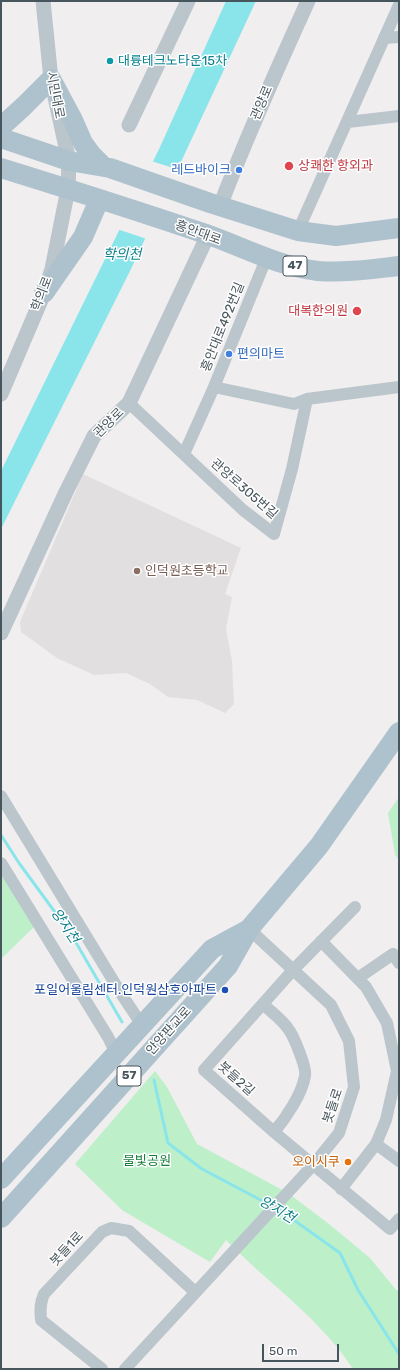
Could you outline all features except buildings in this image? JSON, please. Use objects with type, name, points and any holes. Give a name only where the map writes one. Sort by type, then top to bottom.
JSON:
[{"type":"main road","points":[[1,127],[51,79],[73,120],[83,143],[91,154],[113,170]]},
{"type":"main road","points":[[1,138],[68,161],[113,170],[215,205],[298,231],[336,236],[399,228]]},
{"type":"main road","name":"흥안대로","points":[[1,168],[202,233],[282,264],[318,270],[355,271],[399,266]]},
{"type":"main road","points":[[44,293],[83,237],[104,201]]},
{"type":"main road","name":"안양판교로","points":[[1,1218],[228,966],[249,929],[319,846],[399,732]]},
{"type":"main road","name":"안양판교로","points":[[1,1179],[212,949],[249,929]]},
{"type":"street","name":"시민대로","points":[[43,1],[51,79],[68,161],[68,189]]},
{"type":"street","points":[[129,125],[188,1]]},
{"type":"street","name":"관양로","points":[[215,205],[241,151],[308,1]]},
{"type":"street","points":[[298,231],[348,122],[399,4],[395,1]]},
{"type":"street","points":[[384,38],[399,37]]},
{"type":"street","points":[[348,122],[399,116]]},
{"type":"street","name":"학의로","points":[[1,394],[44,293],[52,269],[68,189]]},
{"type":"street","name":"관양로","points":[[1,633],[66,492],[94,436],[129,403],[202,233]]},
{"type":"street","name":"흥안대로492번길","points":[[266,259],[214,387],[294,404],[307,399],[399,387]]},
{"type":"street","points":[[184,454],[214,387]]},
{"type":"street","name":"관양로305번길","points":[[129,403],[243,510],[274,534],[292,469],[307,399]]},
{"type":"street","points":[[1,796],[122,996],[142,1025]]},
{"type":"street","points":[[1,863],[108,1037],[116,1053]]},
{"type":"street","name":"봇들2길","points":[[355,906],[293,970],[204,1070],[274,1132],[390,1229],[399,1219]]},
{"type":"street","name":"봇들로","points":[[125,1369],[314,1164],[339,1132],[354,1087],[349,1041],[330,1005],[249,929]]},
{"type":"street","points":[[321,941],[366,987],[387,1023],[398,1071],[386,1120],[376,1144],[341,1189]]},
{"type":"street","points":[[358,978],[393,954],[399,963]]},
{"type":"street","points":[[263,1004],[289,1030],[299,1051],[306,1074],[296,1100],[283,1122],[274,1132]]},
{"type":"street","points":[[376,1144],[399,1161]]},
{"type":"street","name":"봇들1로","points":[[102,1369],[41,1320],[40,1312],[41,1301],[44,1294],[102,1232],[111,1228],[129,1231],[195,1292]]},
{"type":"shaded area","name":"인덕원초등학교","points":[[83,474],[241,548],[225,594],[232,597],[226,629],[232,661],[234,704],[225,713],[197,700],[168,697],[150,684],[126,673],[94,675],[57,658],[21,632],[20,622]]},
{"type":"green space","points":[[399,797],[399,861],[395,854],[388,813]]},
{"type":"green space","points":[[1,865],[38,923],[1,959]]},
{"type":"green space","name":"물빛공원","points":[[155,1071],[167,1087],[197,1144],[288,1193],[370,1258],[397,1291],[399,1289],[399,1369],[353,1369],[325,1333],[226,1240],[210,1262],[122,1210],[75,1164]]},
{"type":"water","name":"학의천","points":[[226,1],[256,1],[131,269],[1,529],[1,471],[160,147]]},
{"type":"pier","points":[[151,161],[180,170],[147,239],[117,229]]},
{"type":"waterway","name":"양지천","points":[[1,835],[19,863],[71,934],[122,1022]]},
{"type":"waterway","name":"양지천","points":[[154,1080],[168,1143],[202,1169],[272,1206]]},
{"type":"waterway","name":"양지천","points":[[277,1208],[340,1253],[358,1290],[399,1354]]},
{"type":"place","name":"대륭테크노타운15차","points":[[110,61]]},
{"type":"place","name":"상쾌한 항외과","points":[[289,166]]},
{"type":"place","name":"레드바이크","points":[[239,170]]},
{"type":"place","name":"대복한의원","points":[[357,311]]},
{"type":"place","name":"편의마트","points":[[229,354]]},
{"type":"place","name":"인덕원초등학교","points":[[137,571]]},
{"type":"place","name":"포일어울림센터.인덕원삼호아파트","points":[[225,990]]},
{"type":"place","name":"오이시쿠","points":[[348,1162]]}]
